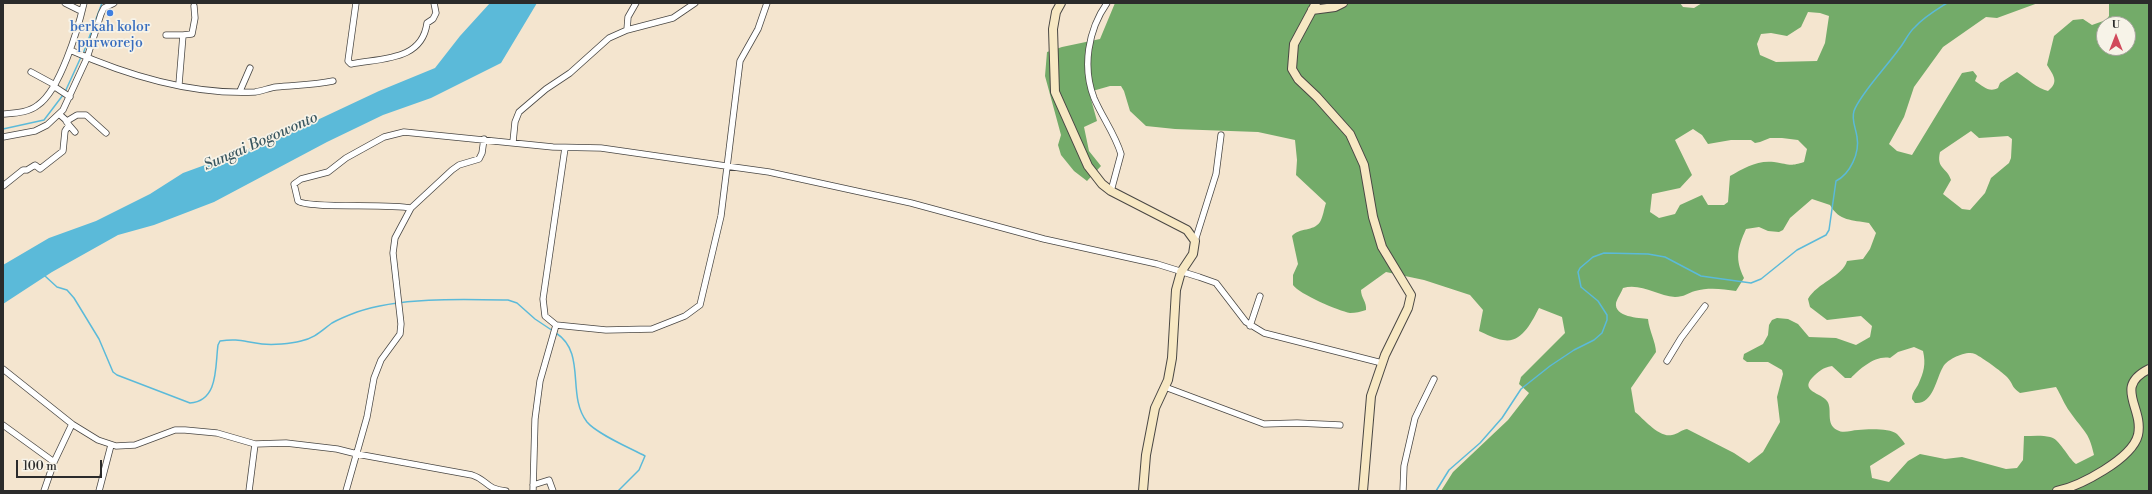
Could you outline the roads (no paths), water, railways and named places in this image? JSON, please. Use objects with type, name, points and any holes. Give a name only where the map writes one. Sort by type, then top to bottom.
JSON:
[{"type":"street","points":[[65,3],[79,10],[83,6]]},
{"type":"street","points":[[3,137],[35,131],[47,125],[59,114],[86,58],[101,14],[104,8],[114,3]]},
{"type":"street","points":[[356,3],[348,51],[348,61],[351,64],[410,52],[419,45],[425,35],[427,23],[434,19],[436,13],[434,3]]},
{"type":"street","points":[[627,30],[628,17],[636,3]]},
{"type":"street","points":[[513,142],[515,122],[519,112],[546,89],[570,73],[609,38],[627,30],[673,18],[695,3]]},
{"type":"street","points":[[565,148],[542,306],[545,316],[555,327],[606,330],[652,329],[694,312],[702,298],[716,243],[740,61],[742,53],[758,29],[767,3]]},
{"type":"street","points":[[1061,3],[1056,12],[1053,29],[1055,92],[1091,172],[1112,190],[1187,230],[1195,238]]},
{"type":"street","points":[[1107,3],[1096,23],[1090,40],[1088,57],[1094,96],[1122,154],[1112,190]]},
{"type":"street","points":[[1343,3],[1335,7],[1314,7],[1294,44],[1292,69],[1298,79],[1317,97],[1350,134],[1364,165],[1374,217],[1382,247],[1411,295],[1408,308],[1382,363],[1369,407],[1363,491]]},
{"type":"street","points":[[3,114],[21,112],[34,108],[56,88],[70,50],[83,6]]},
{"type":"street","points":[[166,35],[192,34],[195,18],[194,6]]},
{"type":"street","points":[[179,84],[183,35]]},
{"type":"street","points":[[70,50],[86,58],[131,74],[211,90],[257,92],[277,87],[315,85],[333,81]]},
{"type":"street","points":[[240,91],[250,68]]},
{"type":"street","points":[[31,72],[69,96]]},
{"type":"street","points":[[59,114],[75,132]]},
{"type":"street","points":[[3,186],[24,170],[27,170],[35,165],[40,169],[63,151],[65,131],[68,123],[77,116],[86,115],[106,133]]},
{"type":"street","points":[[411,208],[379,204],[324,206],[302,204],[298,201],[294,184],[301,179],[328,172],[359,150],[392,134],[416,133],[565,148],[578,146],[601,148],[768,172],[911,203],[1044,239],[1138,259],[1181,272],[1216,284],[1235,310],[1250,326],[1264,333],[1382,363]]},
{"type":"street","points":[[1144,491],[1146,455],[1155,408],[1165,387],[1172,358],[1174,311],[1181,272],[1193,254],[1198,227],[1204,214],[1216,174],[1221,135]]},
{"type":"street","points":[[346,491],[367,417],[376,370],[381,360],[400,334],[401,324],[393,253],[394,238],[411,208],[456,166],[479,159],[482,153],[484,139]]},
{"type":"street","points":[[1250,326],[1260,296]]},
{"type":"street","points":[[1667,361],[1680,338],[1705,306]]},
{"type":"street","points":[[553,491],[549,480],[533,488],[535,419],[540,381],[555,327]]},
{"type":"street","points":[[3,369],[72,424],[98,440],[111,445],[135,445],[179,430],[217,433],[255,444],[304,445],[337,449],[472,475],[481,479],[494,490],[506,491]]},
{"type":"street","points":[[2057,491],[2081,482],[2102,471],[2120,458],[2133,445],[2139,428],[2138,419],[2131,396],[2132,382],[2134,378],[2149,369]]},
{"type":"street","points":[[1403,491],[1404,466],[1415,418],[1434,379]]},
{"type":"street","points":[[1165,387],[1264,424],[1297,423],[1340,425]]},
{"type":"street","points":[[44,491],[54,462],[72,424]]},
{"type":"street","points":[[3,425],[54,462]]},
{"type":"street","points":[[249,491],[255,444]]},
{"type":"street","points":[[99,491],[111,445]]},
{"type":"water","points":[[490,3],[537,3],[501,63],[431,98],[383,115],[327,142],[214,202],[154,225],[118,235],[52,272],[3,304],[3,265],[49,238],[96,221],[150,194],[183,173],[279,138],[379,91],[435,68],[460,36]]},
{"type":"waterway","points":[[83,54],[102,3]]},
{"type":"waterway","points":[[1436,491],[1449,470],[1480,443],[1502,418],[1521,389],[1550,366],[1574,350],[1594,340],[1602,333],[1607,320],[1607,315],[1598,301],[1581,287],[1578,272],[1580,268],[1593,257],[1604,253],[1648,254],[1665,257],[1701,276],[1751,283],[1761,279],[1797,250],[1826,235],[1829,230],[1836,181],[1841,178],[1850,168],[1857,150],[1858,143],[1853,118],[1857,104],[1913,29],[1926,17],[1947,3]]},
{"type":"waterway","points":[[65,92],[81,57]]},
{"type":"waterway","points":[[3,129],[44,120],[63,95]]},
{"type":"waterway","points":[[45,276],[57,287],[67,290],[74,298],[99,339],[113,372],[117,375],[190,403],[199,401],[206,396],[211,389],[214,381],[218,345],[220,341],[237,340],[262,344],[287,344],[297,342],[314,336],[332,323],[357,312],[374,307],[411,301],[471,299],[508,300],[517,303],[535,319],[553,331]]},
{"type":"waterway","points":[[556,333],[565,341],[571,352],[574,363],[578,400],[581,411],[587,422],[606,436],[645,456],[639,470],[618,491]]},
{"type":"place","name":"berkah kolor purworejo","points":[[110,13]]},
{"type":"water label","name":"Sungai Bogowonto","points":[[261,142]]}]
